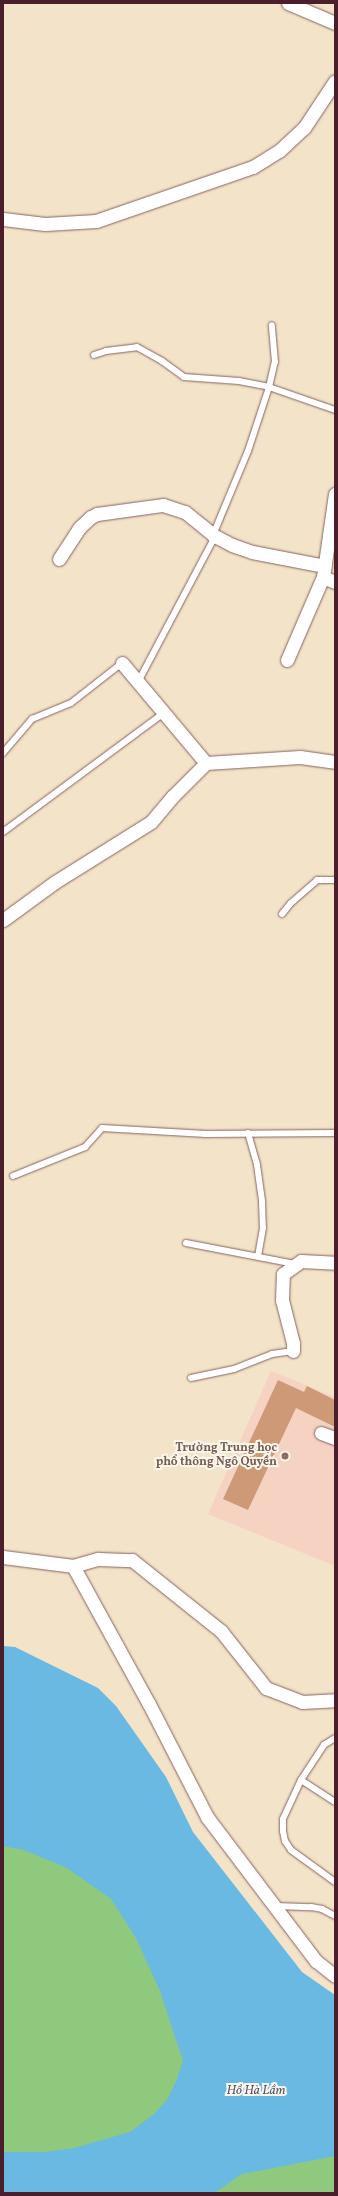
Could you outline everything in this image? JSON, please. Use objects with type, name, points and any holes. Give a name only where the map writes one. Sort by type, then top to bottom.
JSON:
[{"type":"street","points":[[288,3],[335,23]]},
{"type":"street","points":[[3,219],[45,224],[96,221],[253,167],[279,151],[304,128],[335,81]]},
{"type":"street","points":[[287,660],[328,575],[335,494]]},
{"type":"street","points":[[59,559],[84,522],[97,514],[163,505],[185,512],[213,535],[252,552],[328,575]]},
{"type":"street","points":[[122,663],[206,763]]},
{"type":"street","points":[[3,920],[55,882],[151,822],[173,796],[206,763],[300,757],[335,762]]},
{"type":"street","points":[[293,1352],[293,1343],[282,1300],[283,1274],[301,1261],[335,1263]]},
{"type":"street","points":[[321,1433],[335,1438]]},
{"type":"street","points":[[3,1557],[73,1566],[98,1559],[132,1560],[221,1631],[266,1688],[302,1702],[335,1700]]},
{"type":"street","points":[[73,1566],[149,1704],[207,1817],[316,1961],[335,1976]]},
{"type":"lane","points":[[138,682],[212,542],[213,535],[248,452],[269,387],[275,362],[272,325]]},
{"type":"lane","points":[[94,355],[106,351],[137,347],[162,361],[184,377],[238,381],[269,387],[335,410]]},
{"type":"lane","points":[[3,753],[32,719],[71,703],[122,663]]},
{"type":"lane","points":[[3,832],[164,713]]},
{"type":"lane","points":[[282,914],[291,902],[317,880],[335,880]]},
{"type":"lane","points":[[13,1176],[85,1147],[102,1128],[206,1134],[335,1133]]},
{"type":"lane","points":[[248,1133],[257,1165],[262,1202],[263,1228],[258,1257]]},
{"type":"lane","points":[[186,1243],[295,1264]]},
{"type":"lane","points":[[191,1378],[234,1369],[272,1354],[293,1352]]},
{"type":"lane","points":[[335,1738],[324,1745],[301,1780],[283,1819],[285,1841],[290,1850],[335,1882]]},
{"type":"lane","points":[[301,1780],[335,1802]]},
{"type":"lane","points":[[275,1906],[311,1907],[322,1909],[335,1916]]},
{"type":"shaded area","name":"Trường Trung học phổ thông Ngô Quyền","points":[[271,1371],[335,1397],[335,1566],[208,1514]]},
{"type":"green space","name":"Hồ Hà Lầm","points":[[3,1651],[202,1846],[298,1971],[335,1996],[335,2193],[3,2193]]},
{"type":"water","name":"Hồ Hà Lầm","points":[[3,1646],[15,1647],[98,1688],[116,1706],[166,1777],[193,1832],[302,1972],[335,1995],[335,2156],[242,2174],[214,2193],[3,2193],[3,2152],[45,2152],[74,2148],[130,2132],[153,2115],[167,2100],[177,2079],[183,2061],[160,1991],[136,1938],[111,1899],[67,1868],[24,1850],[3,1846]]},
{"type":"building","points":[[278,1380],[304,1392],[307,1386],[335,1400],[335,1427],[296,1408],[248,1510],[223,1499]]},
{"type":"place","name":"Trường Trung học phổ thông Ngô Quyền","points":[[285,1456]]}]
